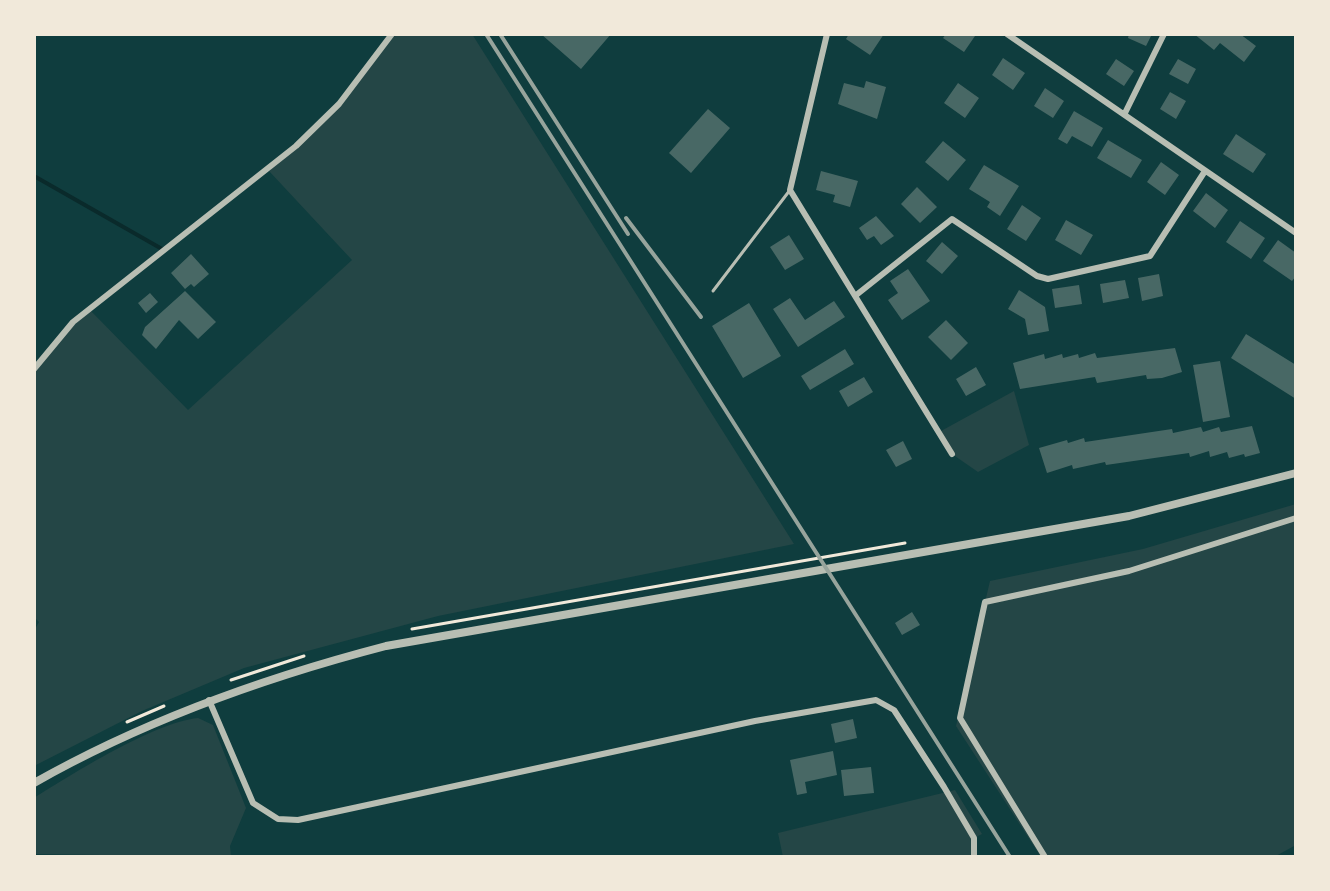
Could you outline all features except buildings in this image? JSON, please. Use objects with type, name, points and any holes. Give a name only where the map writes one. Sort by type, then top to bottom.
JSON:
[{"type":"street","points":[[34,369],[73,322],[296,146],[339,104],[392,34]]},
{"type":"street","points":[[827,34],[790,190],[952,454]]},
{"type":"street","points":[[1007,34],[1296,233]]},
{"type":"street","points":[[1125,113],[1164,34]]},
{"type":"street","points":[[855,296],[952,219],[1037,276],[1048,279],[1150,256],[1205,171]]},
{"type":"street","points":[[34,783],[103,746],[209,700],[268,679],[386,646],[1129,516],[1194,503],[1296,473]]},
{"type":"street","points":[[1045,857],[960,718],[985,602],[1129,571],[1296,518]]},
{"type":"street","points":[[209,700],[253,803],[278,819],[298,820],[755,721],[876,700],[894,710],[944,787],[974,838],[974,857]]},
{"type":"lane","points":[[713,291],[790,190]]},
{"type":"path","points":[[422,626],[865,549]]},
{"type":"shaded area","points":[[393,34],[472,34],[794,544],[438,616],[244,668],[142,711],[34,766],[34,631],[39,622],[34,617],[34,369],[89,309],[188,410],[352,260],[269,171],[339,104]]},
{"type":"shaded area","points":[[1014,391],[1029,445],[978,472],[952,454],[941,431]]},
{"type":"shaded area","points":[[1296,504],[1296,845],[1274,857],[1041,857],[956,726],[990,581],[1143,549]]},
{"type":"shaded area","points":[[198,718],[213,725],[246,808],[230,846],[231,857],[34,854],[34,798],[137,739]]},
{"type":"shaded area","points":[[955,790],[982,834],[974,838],[974,857],[783,857],[778,833]]},
{"type":"waterway","points":[[34,176],[162,249]]},
{"type":"railway","points":[[486,34],[1010,857]]},
{"type":"railway","points":[[500,34],[628,234]]},
{"type":"railway","points":[[626,218],[701,317]]}]
